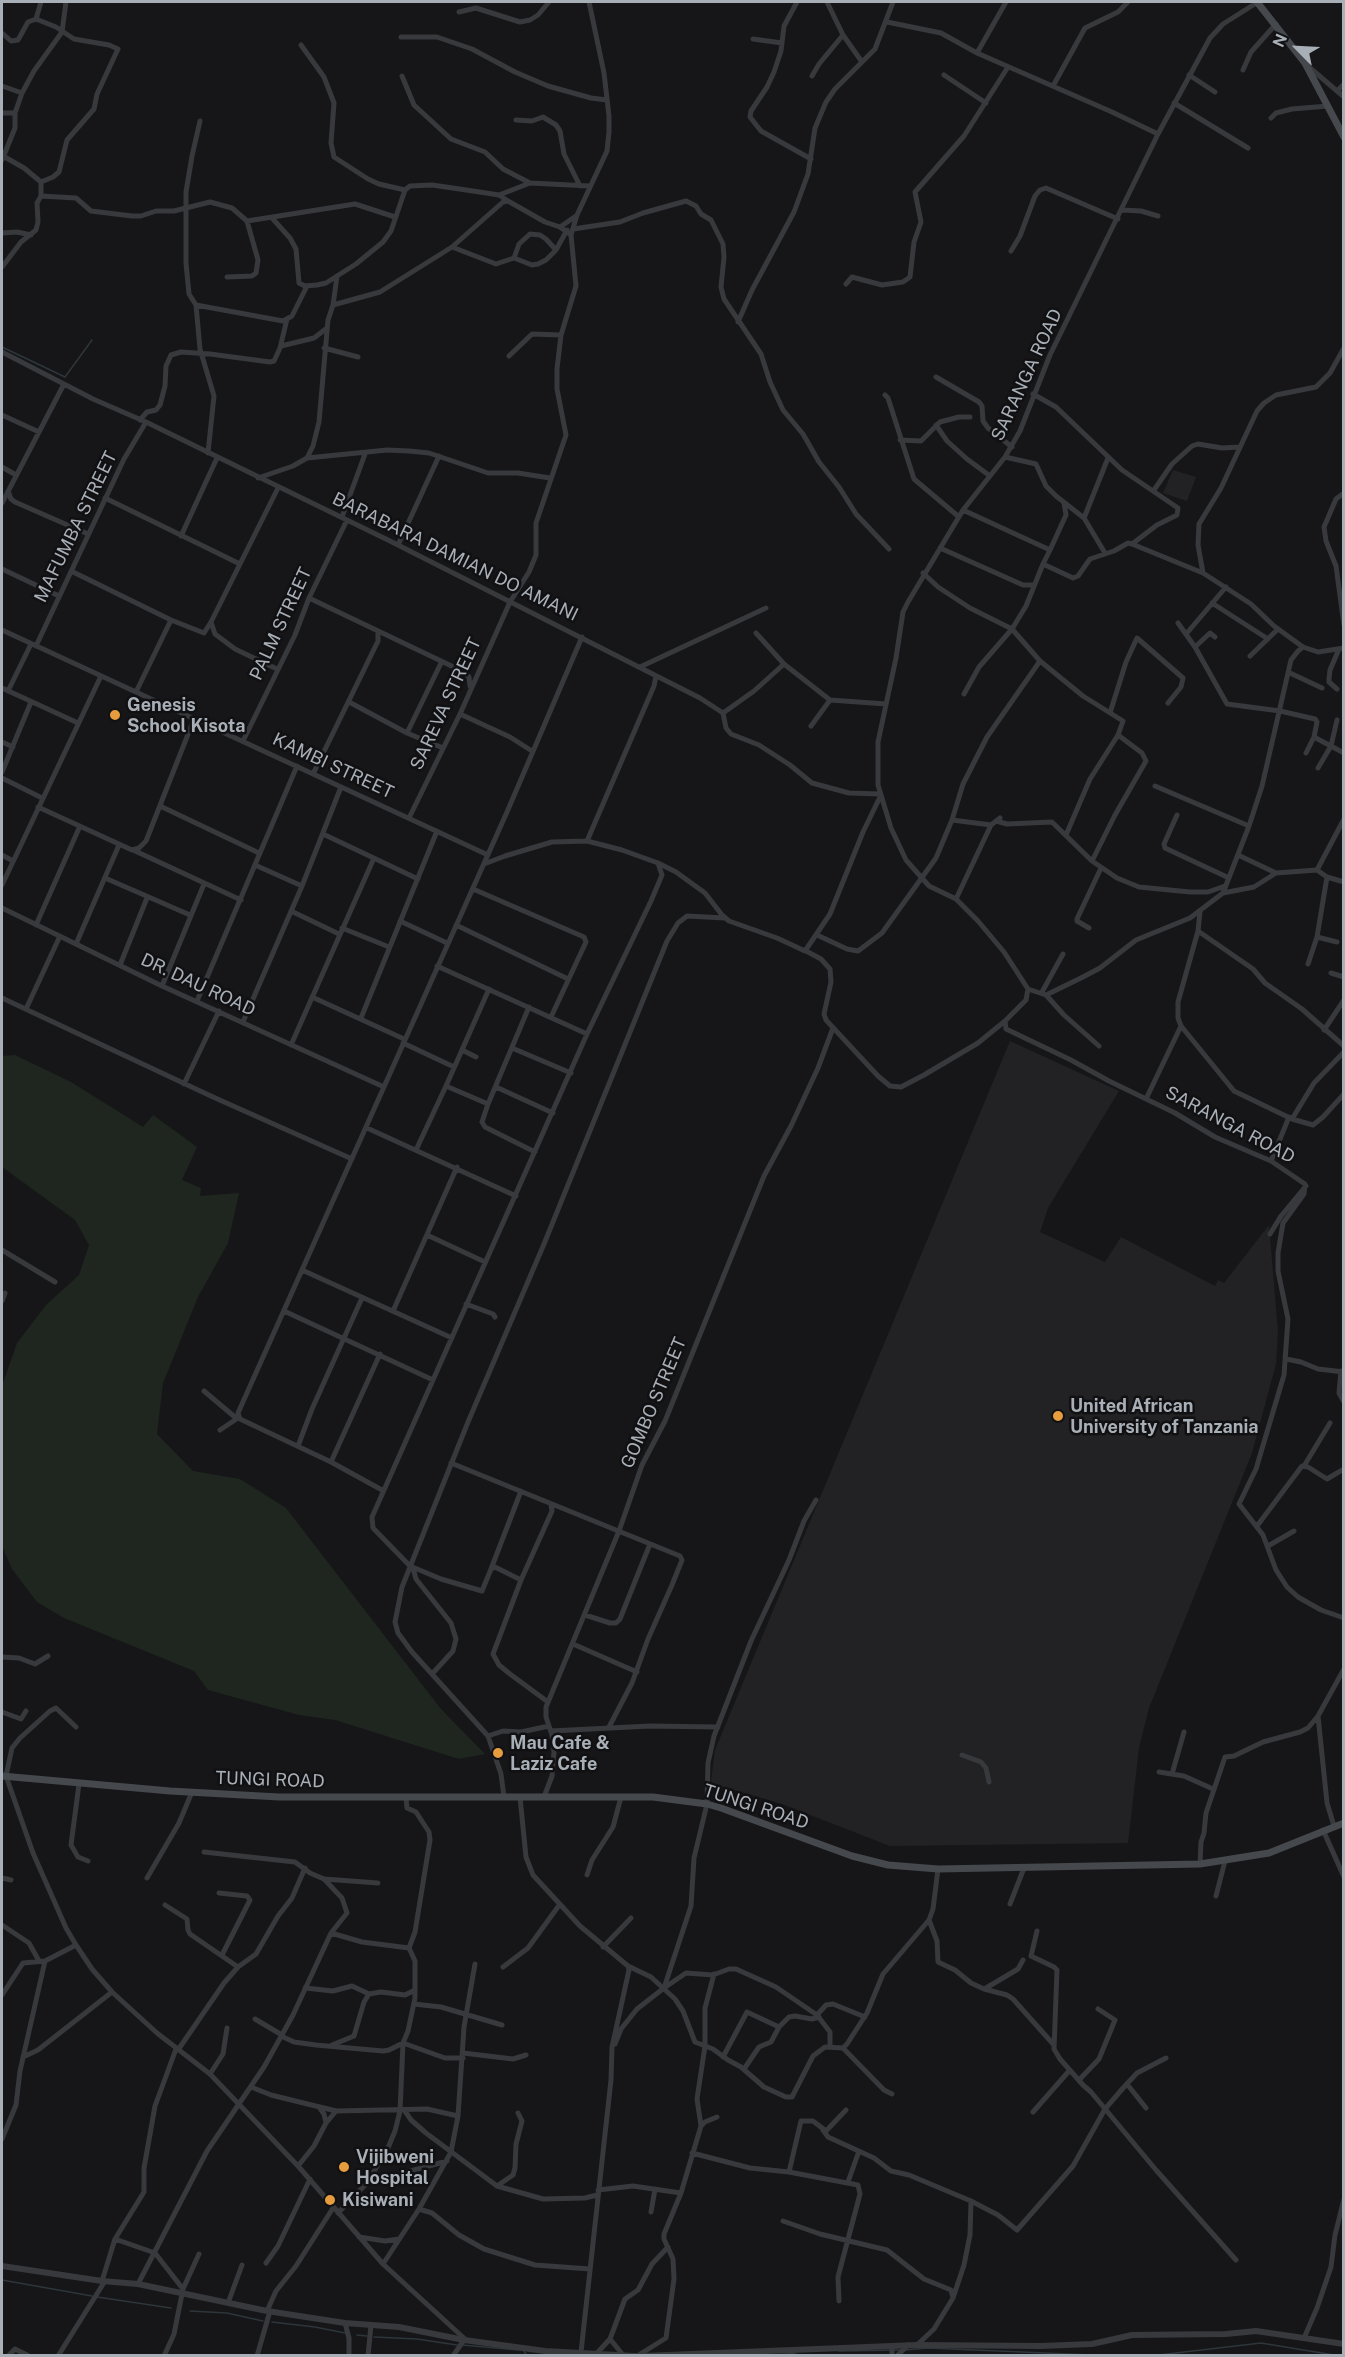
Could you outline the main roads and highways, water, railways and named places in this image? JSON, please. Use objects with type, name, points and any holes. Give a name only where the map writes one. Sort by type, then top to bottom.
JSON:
[{"type":"main road","points":[[1258,2],[1305,63],[1344,137]]},
{"type":"main road","name":"TUNGI ROAD","points":[[4,1776],[79,1784],[279,1797],[653,1797],[707,1804],[852,1856],[888,1865],[938,1869],[1200,1864],[1269,1853],[1344,1823]]},
{"type":"waterway","points":[[2,347],[65,377],[92,340]]},
{"type":"waterway","points":[[2,2280],[92,2296]]},
{"type":"waterway","points":[[97,2297],[171,2308]]},
{"type":"waterway","points":[[190,2311],[227,2313],[263,2321]]},
{"type":"waterway","points":[[272,2322],[345,2333]]},
{"type":"waterway","points":[[357,2335],[367,2336]]},
{"type":"waterway","points":[[374,2337],[417,2339],[457,2345]]},
{"type":"waterway","points":[[1150,2356],[1261,2343],[1340,2356]]},
{"type":"waterway","points":[[462,2345],[519,2350]]},
{"type":"waterway","points":[[905,2350],[928,2348],[1115,2356]]},
{"type":"waterway","points":[[839,2351],[900,2350]]},
{"type":"waterway","points":[[524,2351],[527,2356]]},
{"type":"waterway","points":[[764,2356],[796,2353]]},
{"type":"place","name":"Genesis School Kisota","points":[[115,715]]},
{"type":"place","name":"United African University of Tanzania","points":[[1058,1416]]},
{"type":"place","name":"Mau Cafe & Laziz Cafe","points":[[498,1753]]},
{"type":"place","name":"Vijibweni Hospital","points":[[344,2167]]},
{"type":"place","name":"Kisiwani","points":[[330,2200]]}]
